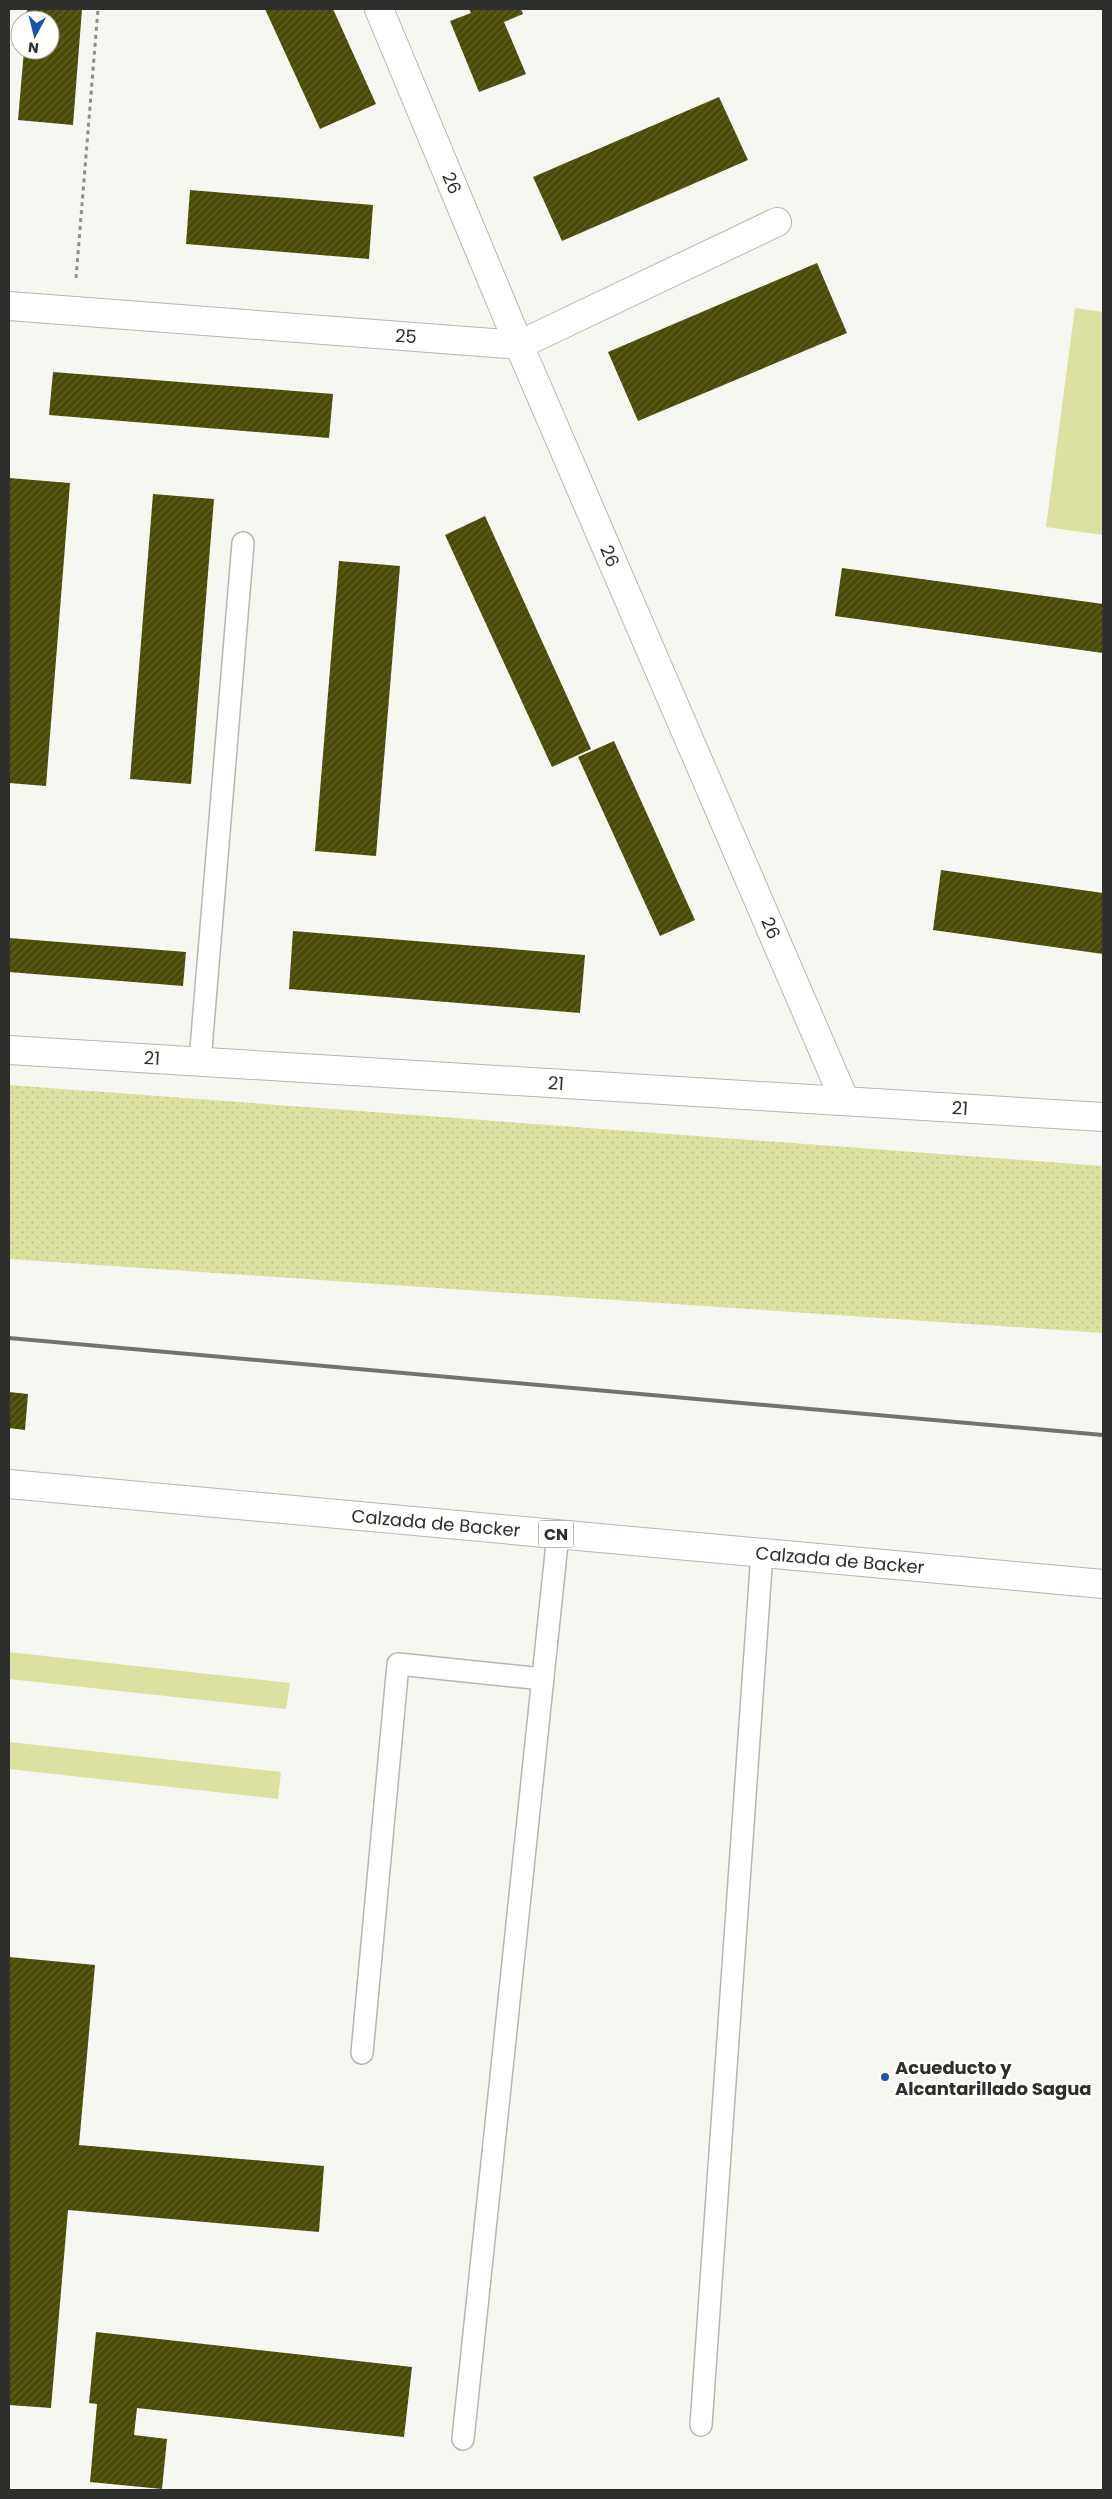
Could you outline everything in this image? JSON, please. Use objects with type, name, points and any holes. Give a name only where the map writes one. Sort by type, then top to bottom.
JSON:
[{"type":"street","name":"26","points":[[379,9],[519,345],[845,1101]]},
{"type":"street","name":"25","points":[[9,306],[519,345],[777,222]]},
{"type":"street","name":"21","points":[[9,1050],[1103,1117]]},
{"type":"street","name":"Calzada de Backer","points":[[9,1484],[1103,1584]]},
{"type":"lane","points":[[200,1061],[244,544]]},
{"type":"lane","points":[[464,2439],[558,1534]]},
{"type":"lane","points":[[701,2425],[762,1553]]},
{"type":"lane","points":[[362,2053],[398,1664],[544,1679]]},
{"type":"path","points":[[73,311],[98,9]]},
{"type":"green space","points":[[1075,308],[1103,312],[1103,535],[1046,527]]},
{"type":"green space","points":[[9,1085],[1103,1166],[1103,1333],[9,1259]]},
{"type":"green space","points":[[9,1652],[290,1683],[286,1709],[9,1679]]},
{"type":"green space","points":[[9,1742],[281,1772],[278,1799],[9,1769]]},
{"type":"building","points":[[82,9],[73,125],[18,120],[23,60],[60,60],[60,10],[27,10]]},
{"type":"building","points":[[265,9],[333,9],[376,104],[320,129]]},
{"type":"building","points":[[469,9],[521,9],[523,14],[504,22],[526,74],[479,92],[450,21],[471,13]]},
{"type":"building","points":[[719,97],[748,160],[562,241],[533,177]]},
{"type":"building","points":[[190,190],[373,205],[369,259],[186,244]]},
{"type":"building","points":[[817,263],[847,333],[638,421],[608,352]]},
{"type":"building","points":[[53,372],[333,394],[329,438],[49,415]]},
{"type":"building","points":[[9,478],[70,483],[46,786],[9,783]]},
{"type":"building","points":[[153,494],[214,499],[191,784],[130,779]]},
{"type":"building","points":[[485,516],[591,749],[552,767],[445,535]]},
{"type":"building","points":[[339,561],[400,566],[376,856],[315,851]]},
{"type":"building","points":[[842,568],[1103,604],[1103,653],[835,616]]},
{"type":"building","points":[[614,741],[695,920],[660,936],[578,757]]},
{"type":"building","points":[[941,870],[1103,893],[1103,954],[933,930]]},
{"type":"building","points":[[293,931],[585,955],[580,1013],[289,989]]},
{"type":"building","points":[[9,938],[186,952],[183,986],[9,972]]},
{"type":"building","points":[[9,1392],[28,1394],[25,1430],[9,1428]]},
{"type":"building","points":[[9,1957],[95,1965],[79,2145],[324,2166],[319,2232],[68,2210],[51,2408],[9,2405]]},
{"type":"building","points":[[96,2332],[412,2367],[404,2437],[137,2408],[134,2435],[167,2439],[162,2489],[90,2482],[97,2404],[89,2403]]},
{"type":"railway","points":[[9,1338],[1103,1435]]},
{"type":"place","name":"Acueducto y Alcantarillado Sagua","points":[[885,2077]]}]
